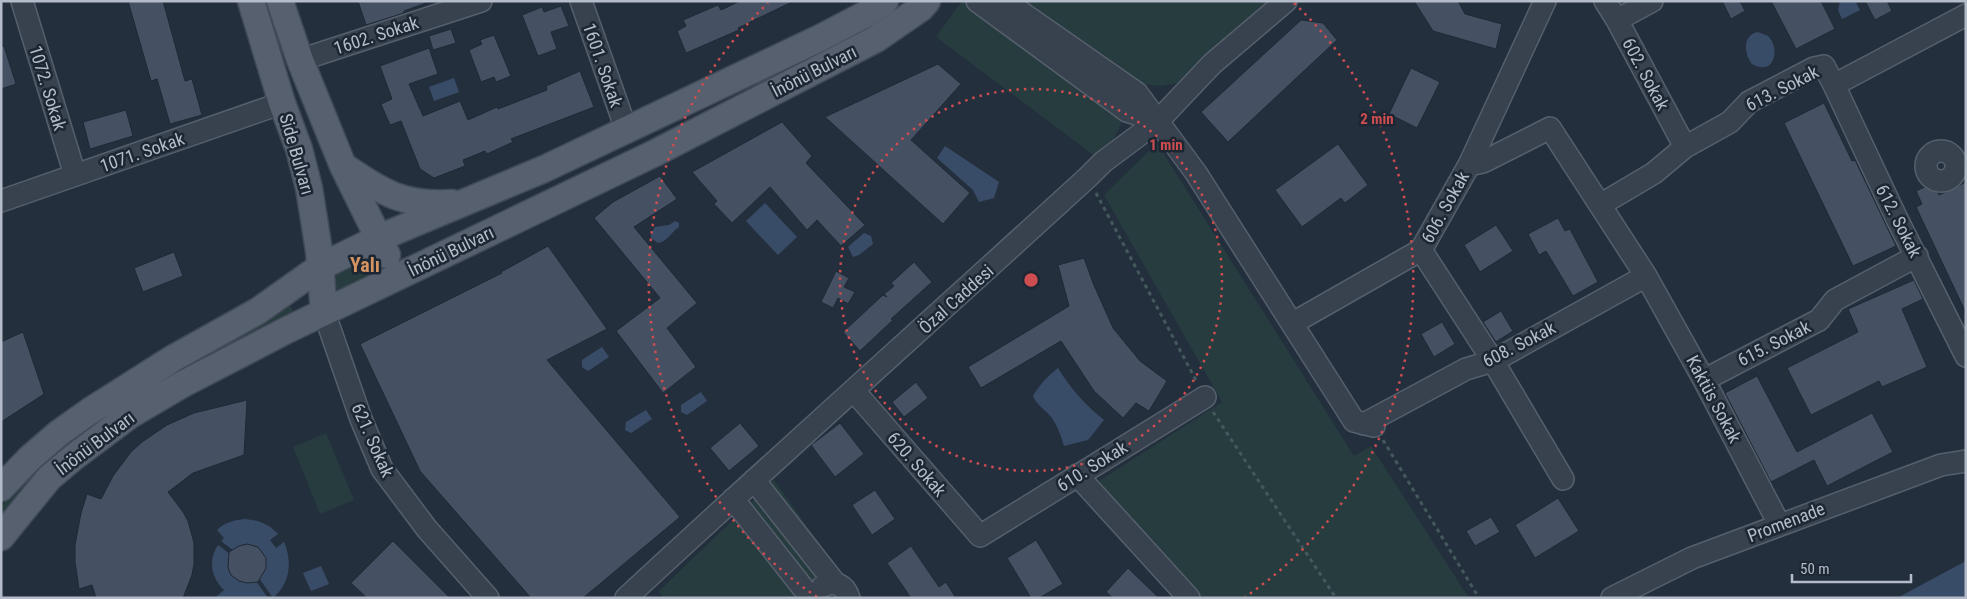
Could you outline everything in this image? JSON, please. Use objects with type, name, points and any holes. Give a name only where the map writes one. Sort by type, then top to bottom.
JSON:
[{"type":"main road","name":"Side Bulvarı","points":[[251,1],[282,103],[299,149],[309,188],[309,231],[319,273]]},
{"type":"main road","name":"Side Bulvarı","points":[[280,1],[300,60],[376,247]]},
{"type":"main road","name":"İnönü Bulvarı","points":[[2,484],[59,433],[90,411],[172,359],[258,311],[319,273],[376,247],[462,202],[544,169],[820,38],[866,14],[885,1]]},
{"type":"main road","name":"İnönü Bulvarı","points":[[1,536],[49,478],[130,416],[180,384],[324,312],[655,153],[876,39],[921,8],[926,1]]},
{"type":"main road","points":[[343,166],[393,197],[432,204],[462,202]]},
{"type":"main road","points":[[376,247],[390,261],[389,275],[379,286]]},
{"type":"main road","points":[[319,273],[324,288],[333,298],[346,301],[353,298]]},
{"type":"main road","points":[[319,273],[324,312]]},
{"type":"street","name":"1072. Sokak","points":[[22,1],[75,175]]},
{"type":"street","name":"1602. Sokak","points":[[300,60],[481,1]]},
{"type":"street","name":"1601. Sokak","points":[[581,1],[626,129]]},
{"type":"street","points":[[977,1],[1127,111],[1158,121]]},
{"type":"street","points":[[1005,1],[1137,94],[1196,173],[1354,421],[1369,425]]},
{"type":"street","name":"Özal Caddesi","points":[[626,598],[1088,178],[1103,162],[1158,121],[1212,64],[1286,1]]},
{"type":"street","points":[[1469,165],[1544,1]]},
{"type":"street","name":"602. Sokak","points":[[1605,1],[1685,147]]},
{"type":"street","points":[[1617,20],[1652,1]]},
{"type":"street","name":"613. Sokak","points":[[1600,205],[1654,173],[1685,147],[1730,122],[1748,102],[1814,68],[1824,66],[1834,85],[1966,15]]},
{"type":"street","name":"612. Sokak","points":[[1834,85],[1966,356]]},
{"type":"street","name":"1071. Sokak","points":[[1,201],[282,103]]},
{"type":"street","name":"606. Sokak","points":[[1293,323],[1421,250],[1469,165],[1483,162],[1550,128]]},
{"type":"street","name":"Kaktüs Sokak","points":[[1550,128],[1646,276],[1704,380],[1779,524]]},
{"type":"street","points":[[1421,250],[1493,361],[1563,479]]},
{"type":"street","name":"615. Sokak","points":[[1704,380],[1819,320],[1835,300],[1917,256]]},
{"type":"street","name":"608. Sokak","points":[[1369,425],[1466,369],[1493,361],[1646,276]]},
{"type":"street","name":"621. Sokak","points":[[324,312],[361,418],[382,469],[427,529],[488,598]]},
{"type":"street","name":"620. Sokak","points":[[854,391],[980,536]]},
{"type":"street","name":"610. Sokak","points":[[980,536],[1205,397]]},
{"type":"street","name":"Promenade","points":[[1612,598],[1692,558],[1779,524],[1941,465],[1966,461]]},
{"type":"street","points":[[1077,475],[1189,598]]},
{"type":"street","points":[[754,480],[842,590]]},
{"type":"street","points":[[733,499],[811,598]]},
{"type":"street","points":[[816,598],[822,587],[828,584],[842,590]]},
{"type":"path","points":[[1088,178],[1205,397],[1252,472],[1336,598]]},
{"type":"path","points":[[1369,425],[1478,598]]},
{"type":"green space","points":[[962,1],[977,1],[1127,111],[1103,162],[936,37]]},
{"type":"green space","points":[[1026,1],[1270,1],[1177,83],[1160,86],[1143,84]]},
{"type":"green space","points":[[1157,143],[1354,456],[1371,446],[1469,598],[1200,598],[1096,483],[1222,402],[1104,195]]},
{"type":"green space","points":[[369,255],[378,263],[377,273],[343,291],[337,288],[334,281],[335,272]]},
{"type":"green space","points":[[288,301],[295,315],[1,521],[1,507],[12,492],[66,440]]},
{"type":"green space","points":[[326,433],[354,500],[320,514],[293,447]]},
{"type":"green space","points":[[774,480],[851,588],[856,598],[663,598],[659,591]]},
{"type":"water","points":[[1840,1],[1855,1],[1860,10],[1842,19],[1838,10]]},
{"type":"water","points":[[1758,32],[1768,36],[1774,48],[1773,60],[1766,67],[1752,64],[1747,55],[1747,41],[1749,37]]},
{"type":"water","points":[[454,78],[459,92],[434,101],[429,87]]},
{"type":"water","points":[[945,146],[999,182],[994,198],[979,202],[973,190],[937,158]]},
{"type":"water","points":[[765,203],[797,237],[778,255],[746,221]]},
{"type":"water","points":[[675,221],[679,223],[679,227],[664,241],[658,243],[651,238],[655,227],[669,225]]},
{"type":"water","points":[[864,233],[871,236],[873,244],[859,255],[853,257],[848,247]]},
{"type":"water","points":[[602,347],[609,357],[588,371],[582,367],[582,360]]},
{"type":"water","points":[[1058,368],[1079,396],[1104,420],[1088,440],[1064,446],[1054,421],[1033,396],[1044,381]]},
{"type":"water","points":[[701,392],[707,401],[687,415],[681,412],[681,405]]},
{"type":"water","points":[[646,410],[652,419],[631,433],[625,430],[626,422]]},
{"type":"water","points":[[245,519],[263,523],[275,531],[278,534],[270,540],[276,548],[284,542],[285,544],[289,566],[288,573],[283,586],[273,598],[259,578],[264,571],[266,563],[261,550],[255,546],[248,545],[233,550],[221,541],[224,538],[217,530],[230,522]]},
{"type":"water","points":[[218,545],[230,554],[228,567],[233,576],[243,581],[256,581],[268,598],[216,597],[224,590],[216,580],[212,569],[213,557]]},
{"type":"water","points":[[1966,561],[1966,598],[1897,598]]},
{"type":"water","points":[[321,566],[329,584],[311,591],[303,573]]},
{"type":"building","points":[[128,1],[163,1],[185,81],[192,79],[202,115],[170,124],[157,79],[151,81]]},
{"type":"building","points":[[358,1],[426,1],[426,3],[404,11],[404,13],[366,25]]},
{"type":"building","points":[[740,1],[794,1],[738,28],[739,30],[686,53],[677,31],[686,26],[683,20],[718,5],[721,10]]},
{"type":"building","points":[[1414,1],[1458,1],[1465,14],[1502,24],[1496,49],[1433,31]]},
{"type":"building","points":[[1722,1],[1740,1],[1745,11],[1731,19]]},
{"type":"building","points":[[1771,1],[1821,1],[1835,29],[1796,49]]},
{"type":"building","points":[[1865,1],[1887,1],[1892,11],[1875,20]]},
{"type":"building","points":[[561,6],[569,26],[551,32],[557,49],[538,56],[522,15],[542,7],[544,12]]},
{"type":"building","points":[[1301,20],[1323,23],[1337,40],[1228,142],[1201,112]]},
{"type":"building","points":[[451,29],[456,43],[433,50],[429,36]]},
{"type":"building","points":[[494,35],[511,76],[496,82],[494,77],[481,82],[469,50],[482,44],[480,40]]},
{"type":"building","points":[[4,46],[16,84],[1,89],[1,47]]},
{"type":"building","points":[[429,48],[438,74],[409,84],[423,116],[460,101],[468,120],[497,107],[498,109],[547,90],[546,86],[580,71],[594,107],[511,139],[513,142],[487,154],[485,151],[463,160],[465,166],[434,178],[420,169],[401,121],[390,125],[381,104],[392,99],[380,66]]},
{"type":"building","points":[[938,64],[961,84],[911,140],[970,193],[943,224],[825,117]]},
{"type":"building","points":[[1411,68],[1440,82],[1417,128],[1389,114]]},
{"type":"building","points":[[1824,103],[1852,161],[1855,160],[1896,246],[1853,266],[1784,123]]},
{"type":"building","points":[[126,110],[133,136],[90,149],[83,122]]},
{"type":"building","points":[[782,122],[812,156],[806,163],[865,225],[841,246],[817,220],[807,230],[770,187],[732,223],[714,204],[717,201],[692,172]]},
{"type":"building","points":[[1338,144],[1368,185],[1345,203],[1341,198],[1302,227],[1275,190]]},
{"type":"building","points":[[660,176],[677,199],[634,227],[697,303],[667,328],[696,367],[663,393],[616,331],[660,298],[594,218],[613,202]]},
{"type":"building","points":[[1966,182],[1966,313],[1916,207],[1922,204],[1916,191],[1933,183],[1939,195]]},
{"type":"building","points":[[1558,218],[1565,231],[1570,229],[1598,282],[1573,296],[1546,251],[1539,255],[1528,234]]},
{"type":"building","points":[[1496,225],[1513,251],[1480,272],[1464,245]]},
{"type":"building","points":[[548,246],[607,329],[547,360],[680,517],[583,598],[531,598],[420,471],[360,344],[502,273]]},
{"type":"building","points":[[174,252],[183,276],[143,292],[134,268]]},
{"type":"building","points":[[1084,258],[1113,328],[1140,361],[1167,381],[1149,411],[1136,403],[1123,418],[1094,391],[1061,341],[981,388],[968,367],[1069,306],[1058,265]]},
{"type":"building","points":[[914,262],[932,282],[891,319],[893,320],[860,351],[843,332],[883,295],[887,297],[884,294],[894,286],[891,283]]},
{"type":"building","points":[[836,271],[849,278],[844,287],[855,292],[848,304],[838,298],[833,308],[821,302]]},
{"type":"building","points":[[1914,280],[1923,299],[1902,309],[1927,367],[1882,387],[1879,381],[1811,415],[1787,368],[1858,332],[1848,309]]},
{"type":"building","points":[[1501,311],[1513,331],[1496,342],[1483,322]]},
{"type":"building","points":[[1442,322],[1455,344],[1434,357],[1421,334]]},
{"type":"building","points":[[23,332],[44,394],[1,422],[1,342]]},
{"type":"building","points":[[1757,376],[1797,452],[1872,413],[1893,452],[1827,486],[1814,460],[1771,482],[1725,393]]},
{"type":"building","points":[[916,382],[928,398],[904,417],[892,402]]},
{"type":"building","points":[[247,400],[244,455],[193,473],[168,492],[188,521],[194,543],[192,575],[183,598],[96,598],[92,585],[79,589],[75,562],[75,545],[87,494],[101,499],[113,476],[131,452],[167,425],[194,413]]},
{"type":"building","points":[[740,423],[759,446],[729,471],[710,448]]},
{"type":"building","points":[[840,423],[864,454],[835,477],[811,445]]},
{"type":"building","points":[[875,490],[895,519],[872,535],[852,505]]},
{"type":"building","points":[[1558,498],[1579,531],[1535,558],[1515,525]]},
{"type":"building","points":[[1491,517],[1500,532],[1475,546],[1466,531]]},
{"type":"building","points":[[1036,540],[1063,584],[1039,598],[1031,598],[1007,558]]},
{"type":"building","points":[[393,541],[450,598],[367,598],[351,583]]},
{"type":"building","points":[[247,544],[258,547],[266,558],[266,568],[258,582],[247,583],[239,581],[231,575],[228,568],[229,552]]},
{"type":"building","points":[[911,546],[939,587],[946,582],[956,598],[911,598],[887,563]]},
{"type":"building","points":[[1128,568],[1159,598],[1113,598],[1106,592]]},
{"type":"district","name":"Yalı","points":[[365,265]]}]
